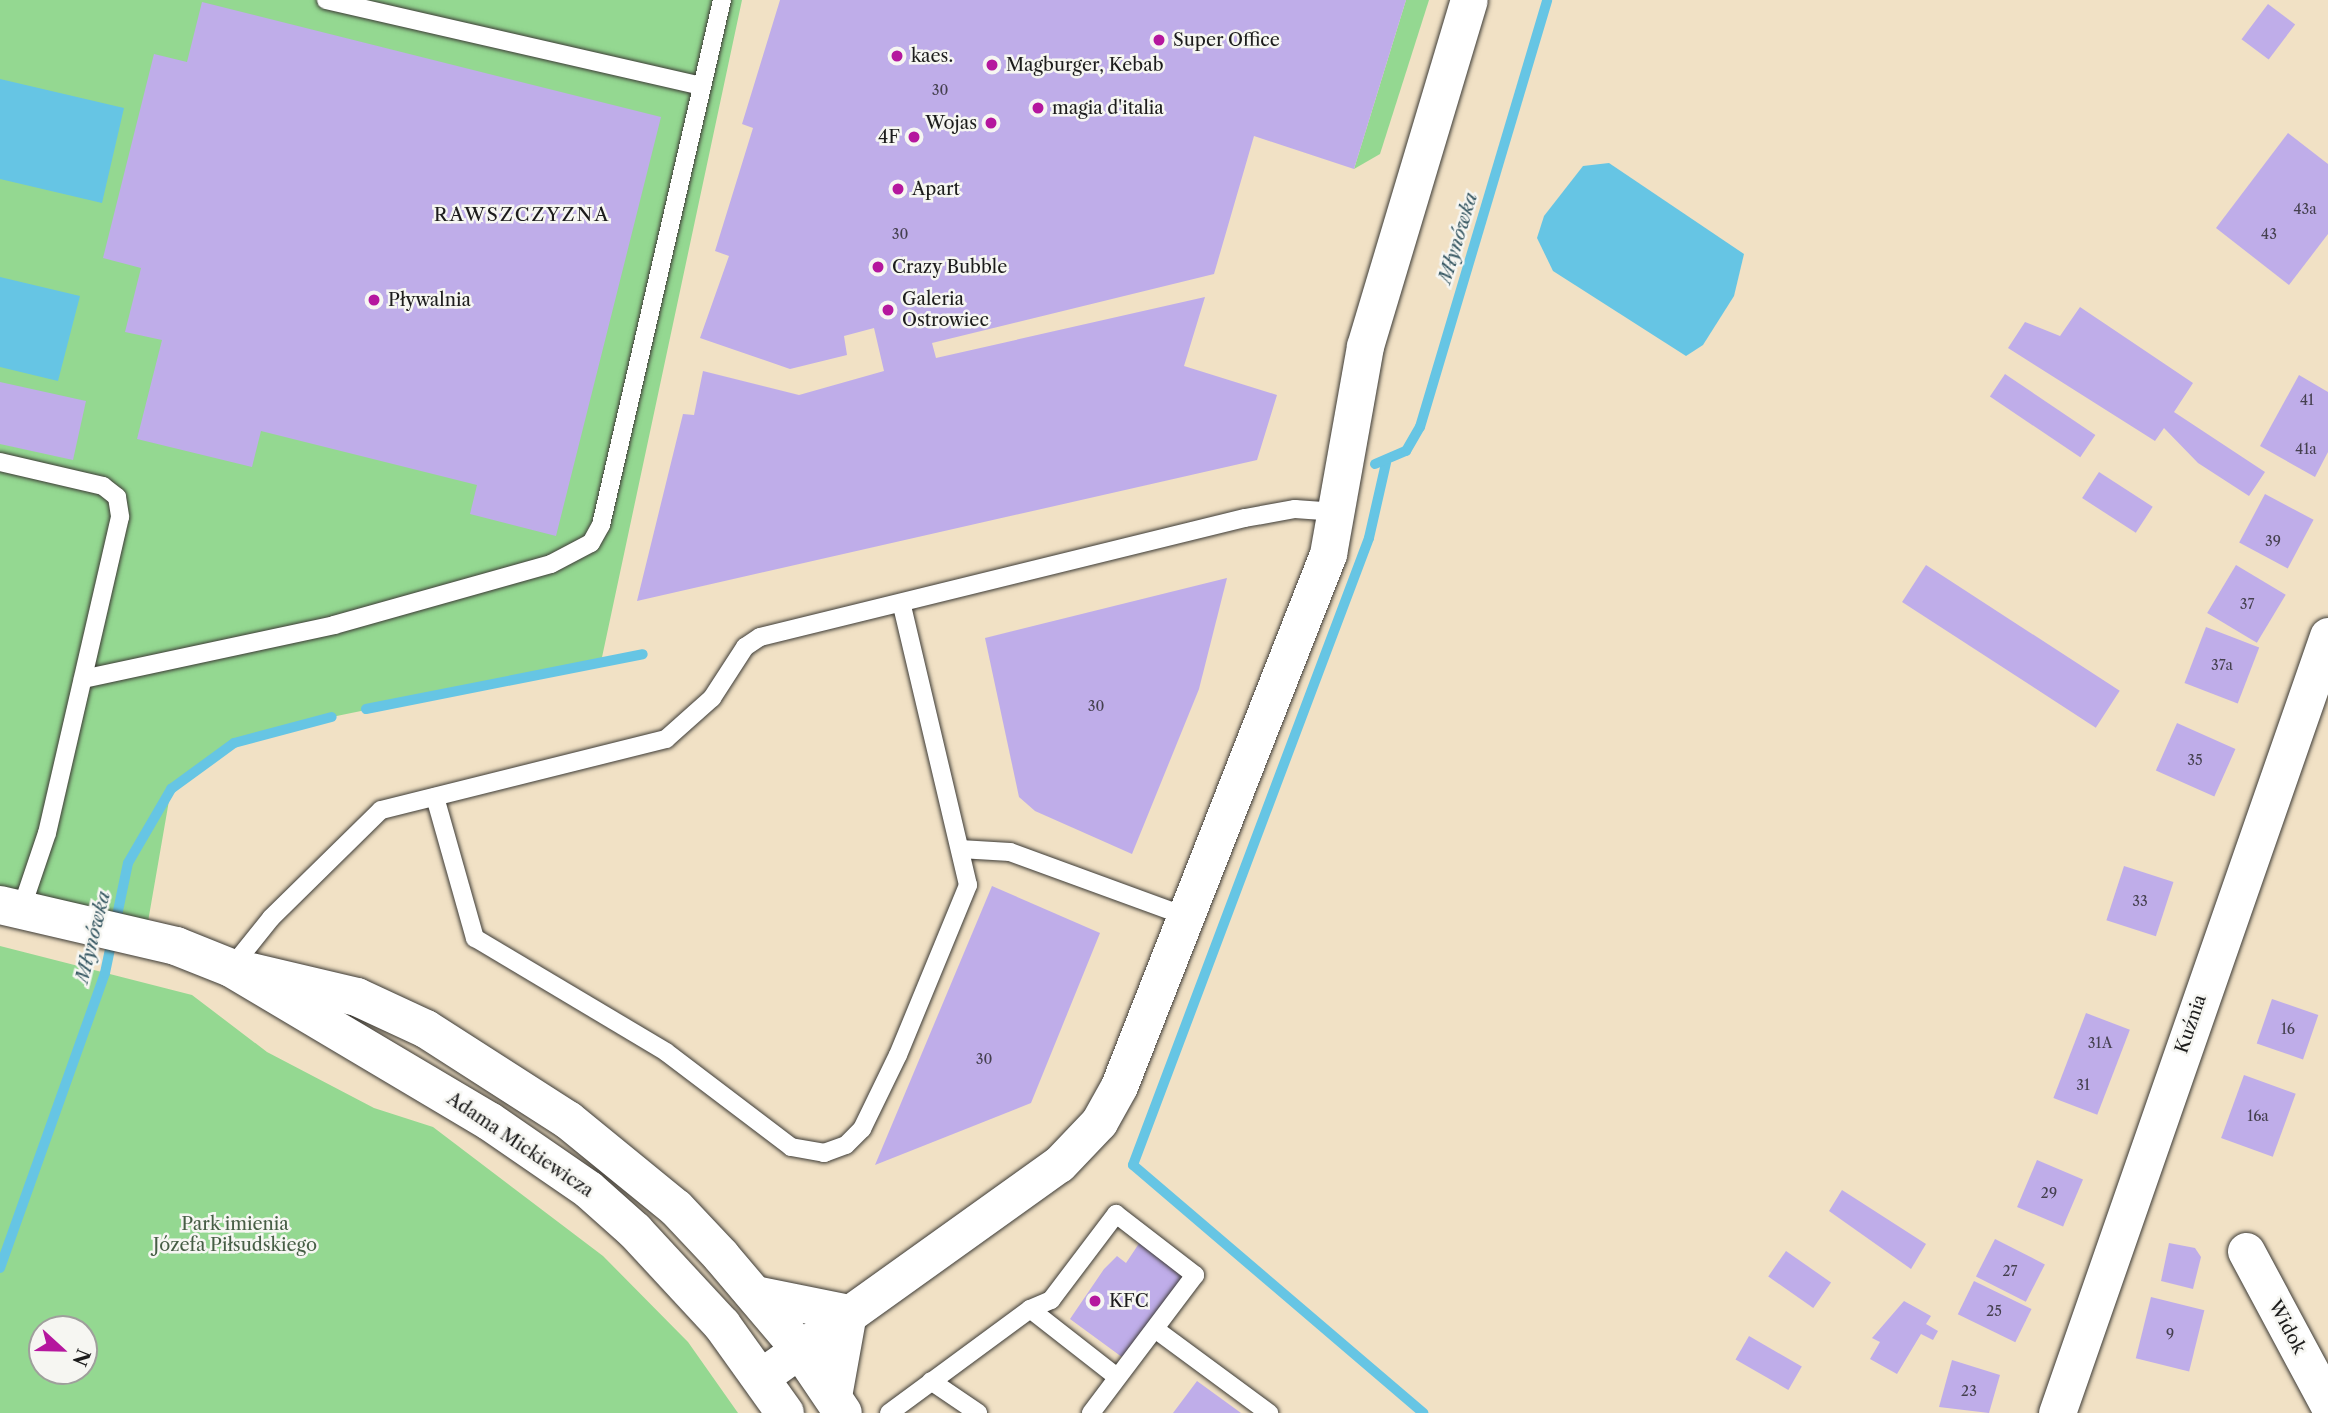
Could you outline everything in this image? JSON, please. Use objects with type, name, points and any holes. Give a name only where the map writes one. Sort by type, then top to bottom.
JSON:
[{"type":"street","points":[[761,1377],[848,1312],[1059,1164],[1099,1122],[1185,916],[1328,554],[1365,346],[1469,0]]},
{"type":"street","name":"Kuźnia","points":[[2057,1413],[2328,636]]},
{"type":"street","name":"Adama Mickiewicza","points":[[10,908],[145,939],[231,968],[357,997],[506,1076],[666,1200],[754,1294],[799,1348],[838,1404]]},
{"type":"street","name":"Adama Mickiewicza","points":[[231,968],[489,1121],[589,1190],[687,1285],[761,1377],[785,1413]]},
{"type":"street","name":"Widok","points":[[2245,1251],[2328,1404]]},
{"type":"street","points":[[754,1294],[848,1312]]},
{"type":"street","points":[[838,1404],[848,1312]]},
{"type":"lane","points":[[326,0],[698,85]]},
{"type":"lane","points":[[83,679],[334,625],[551,564],[591,543],[634,386],[698,85],[722,0]]},
{"type":"lane","points":[[0,462],[103,486],[117,497],[120,517],[47,833],[10,908]]},
{"type":"lane","points":[[231,968],[271,918],[381,810],[666,739],[712,698],[745,647],[760,637],[902,606],[1245,518],[1296,509],[1336,512]]},
{"type":"lane","points":[[435,797],[475,938],[666,1052],[791,1147],[824,1153],[846,1145],[862,1129],[898,1055],[968,885],[902,606]]},
{"type":"lane","points":[[960,849],[1010,852],[1185,916]]},
{"type":"lane","points":[[889,1413],[1030,1309],[1052,1300],[1116,1214],[1195,1275],[1091,1413]]},
{"type":"lane","points":[[1030,1309],[1117,1377]]},
{"type":"lane","points":[[1155,1329],[1269,1413]]},
{"type":"lane","points":[[931,1381],[978,1413]]},
{"type":"green space","points":[[0,0],[742,0],[601,662],[278,728],[203,761],[171,789],[145,939],[0,905]]},
{"type":"green space","points":[[1406,0],[1429,0],[1380,154],[1354,169]]},
{"type":"green space","name":"Park imienia Józefa Piłsudskiego","points":[[0,946],[192,995],[267,1052],[374,1108],[433,1127],[603,1256],[688,1342],[738,1413],[0,1413]]},
{"type":"water","points":[[0,79],[124,108],[102,203],[0,179]]},
{"type":"water","points":[[1609,163],[1744,254],[1734,296],[1703,345],[1686,356],[1553,271],[1537,238],[1544,216],[1583,166]]},
{"type":"water","points":[[0,277],[80,296],[58,381],[0,367]]},
{"type":"building","name":"Galeria Ostrowiec","points":[[780,0],[1406,0],[1354,169],[1254,136],[1214,274],[932,343],[936,358],[1205,297],[1184,366],[1277,395],[1257,460],[637,601],[683,414],[694,415],[703,371],[799,395],[884,371],[874,328],[844,336],[847,355],[790,369],[700,338],[729,256],[715,251],[753,128],[742,124]]},
{"type":"building","name":"Pływalnia","points":[[202,2],[661,117],[556,536],[470,514],[477,485],[261,431],[252,467],[137,439],[162,340],[125,332],[141,268],[103,258],[154,54],[187,62]]},
{"type":"building","points":[[2268,4],[2295,24],[2269,60],[2242,39]]},
{"type":"building","points":[[2288,133],[2328,164],[2328,234],[2289,285],[2216,228]]},
{"type":"building","points":[[2080,307],[2193,383],[2174,412],[2265,472],[2249,496],[2198,463],[2164,428],[2155,441],[2008,348],[2025,322],[2060,336]]},
{"type":"building","points":[[2005,374],[2095,435],[2080,457],[1990,396]]},
{"type":"building","points":[[2299,375],[2328,392],[2328,452],[2315,477],[2260,446]]},
{"type":"building","points":[[0,382],[86,401],[73,460],[0,444]]},
{"type":"building","points":[[2099,472],[2153,507],[2136,533],[2082,498]]},
{"type":"building","points":[[2265,494],[2314,520],[2288,568],[2239,543]]},
{"type":"building","points":[[1926,565],[2120,691],[2096,728],[1902,602]]},
{"type":"building","points":[[2236,565],[2286,595],[2257,643],[2207,613]]},
{"type":"building","points":[[1227,578],[1199,689],[1132,854],[1035,811],[1019,797],[985,638]]},
{"type":"building","points":[[2206,627],[2259,647],[2238,703],[2184,683]]},
{"type":"building","points":[[2177,723],[2235,749],[2214,797],[2156,771]]},
{"type":"building","points":[[2124,866],[2173,882],[2156,936],[2106,920]]},
{"type":"building","points":[[992,886],[1100,933],[1031,1103],[875,1165]]},
{"type":"building","points":[[2272,999],[2318,1015],[2303,1059],[2257,1043]]},
{"type":"building","points":[[2086,1013],[2130,1030],[2097,1115],[2053,1098]]},
{"type":"building","points":[[2244,1075],[2296,1094],[2273,1157],[2221,1138]]},
{"type":"building","points":[[2037,1160],[2083,1180],[2063,1226],[2017,1207]]},
{"type":"building","points":[[1842,1190],[1926,1244],[1911,1269],[1829,1211]]},
{"type":"building","points":[[1995,1239],[2045,1264],[2026,1302],[1976,1276]]},
{"type":"building","points":[[1140,1242],[1187,1276],[1126,1360],[1070,1319],[1104,1269],[1117,1256],[1126,1263]]},
{"type":"building","points":[[2169,1243],[2195,1248],[2201,1257],[2193,1289],[2161,1281]]},
{"type":"building","points":[[1786,1251],[1831,1283],[1813,1308],[1768,1276]]},
{"type":"building","points":[[1974,1281],[2032,1309],[2015,1342],[1958,1314]]},
{"type":"building","points":[[2151,1297],[2204,1310],[2189,1371],[2136,1358]]},
{"type":"building","points":[[1904,1301],[1931,1316],[1926,1324],[1938,1331],[1933,1340],[1921,1334],[1897,1374],[1870,1359],[1880,1342],[1872,1338]]},
{"type":"building","points":[[1749,1336],[1802,1366],[1788,1390],[1736,1359]]},
{"type":"building","points":[[1952,1360],[2000,1375],[1989,1413],[1939,1407]]},
{"type":"building","points":[[1197,1381],[1241,1413],[1173,1413]]},
{"type":"waterway","name":"Młynówka","points":[[1375,464],[1406,451],[1420,427],[1547,0]]},
{"type":"waterway","points":[[1386,463],[1369,538],[1133,1165],[1423,1413]]},
{"type":"waterway","name":"Młynówka","points":[[366,709],[643,654]]},
{"type":"waterway","name":"Młynówka","points":[[0,1268],[105,973],[128,863],[171,789],[234,743],[332,717]]},
{"type":"place","name":"Super Office","points":[[1159,40]]},
{"type":"place","name":"kaes.","points":[[897,56]]},
{"type":"place","name":"Magburger, Kebab","points":[[992,65]]},
{"type":"place","name":"magia d'italia","points":[[1038,108]]},
{"type":"place","name":"Wojas","points":[[991,123]]},
{"type":"place","name":"4F","points":[[914,137]]},
{"type":"place","name":"Apart","points":[[898,189]]},
{"type":"place","name":"Crazy Bubble","points":[[878,267]]},
{"type":"place","name":"Pływalnia","points":[[374,300]]},
{"type":"place","name":"Galeria Ostrowiec","points":[[888,310]]},
{"type":"place","name":"KFC","points":[[1095,1301]]},
{"type":"district","name":"RAWSZCZYZNA","points":[[522,215]]}]
